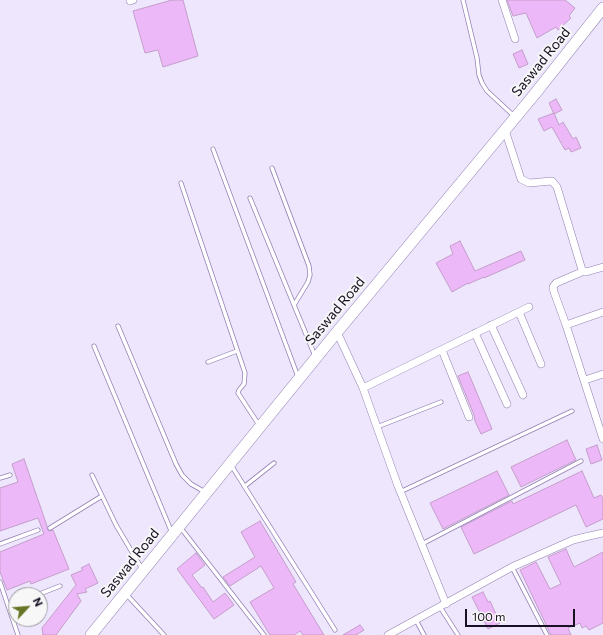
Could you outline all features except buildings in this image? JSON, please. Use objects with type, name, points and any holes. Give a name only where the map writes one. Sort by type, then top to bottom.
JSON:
[{"type":"highway","name":"Saswad Road","points":[[94,634],[206,492],[534,95],[603,8]]},
{"type":"street","points":[[502,0],[515,39]]},
{"type":"street","points":[[505,130],[521,179],[529,182],[552,181],[557,187],[579,265],[584,271]]},
{"type":"street","points":[[603,267],[584,271],[556,283],[553,287],[599,416],[603,439]]},
{"type":"street","points":[[363,388],[529,307]]},
{"type":"street","points":[[519,312],[541,364]]},
{"type":"street","points":[[566,324],[603,312]]},
{"type":"street","points":[[492,325],[523,395]]},
{"type":"street","points":[[337,332],[363,388],[443,606]]},
{"type":"street","points":[[475,333],[506,404]]},
{"type":"street","points":[[442,350],[469,417]]},
{"type":"street","points":[[585,380],[603,374]]},
{"type":"street","points":[[388,635],[512,567],[573,540],[602,535]]},
{"type":"lane","points":[[463,0],[482,83],[487,91],[515,117]]},
{"type":"lane","points":[[213,149],[299,379]]},
{"type":"lane","points":[[272,168],[309,266],[310,275],[308,282],[294,305]]},
{"type":"lane","points":[[181,183],[245,373],[244,384],[238,393],[239,397],[260,426]]},
{"type":"lane","points":[[250,198],[316,358]]},
{"type":"lane","points":[[118,326],[176,464],[182,475],[191,484],[206,492]]},
{"type":"lane","points":[[94,346],[176,530],[264,635]]},
{"type":"lane","points":[[208,362],[237,351]]},
{"type":"lane","points":[[377,427],[442,402]]},
{"type":"lane","points":[[400,492],[572,411]]},
{"type":"lane","points":[[421,545],[581,461]]},
{"type":"lane","points":[[230,463],[335,630]]},
{"type":"lane","points":[[244,486],[274,463]]},
{"type":"lane","points":[[0,478],[10,475]]},
{"type":"lane","points":[[92,475],[116,525],[143,571]]},
{"type":"lane","points":[[50,528],[102,496]]},
{"type":"lane","points":[[0,544],[38,530]]},
{"type":"lane","points":[[512,567],[547,635]]},
{"type":"lane","points":[[0,582],[8,606]]},
{"type":"lane","points":[[48,591],[60,586]]},
{"type":"lane","points":[[125,593],[164,635]]},
{"type":"lane","points":[[443,606],[458,635]]},
{"type":"lane","points":[[416,620],[424,635]]}]
